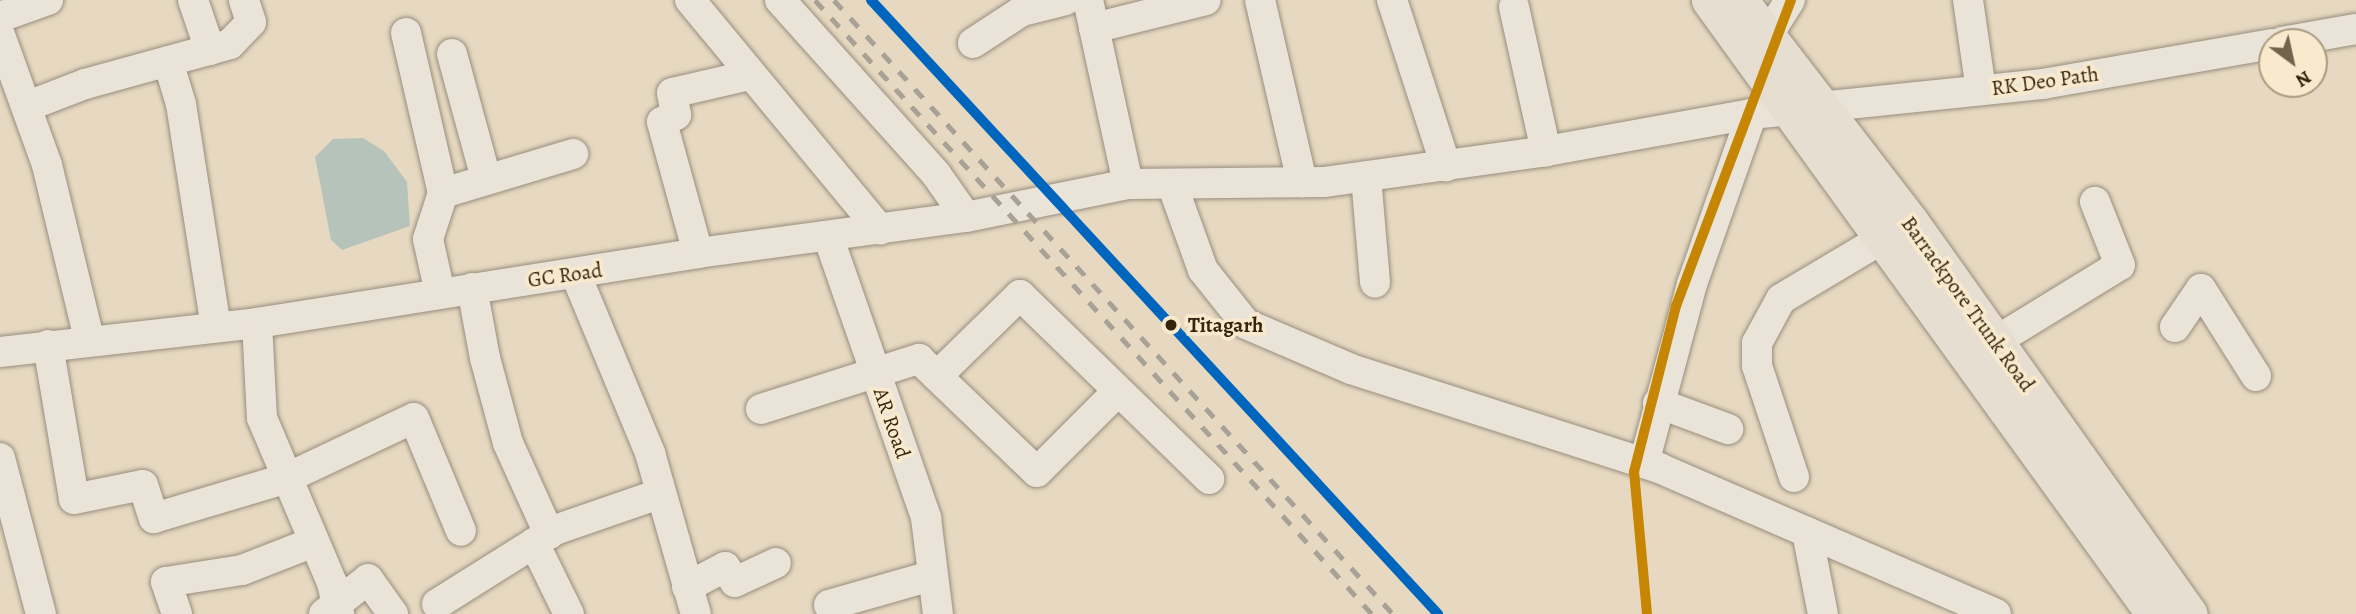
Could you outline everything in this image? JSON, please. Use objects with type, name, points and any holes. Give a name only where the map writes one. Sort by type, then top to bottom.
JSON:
[{"type":"main road","name":"Barrackpore Trunk Road","points":[[1710,0],[1785,109],[1996,341],[2189,614]]},
{"type":"main road","name":"Barrackpore Trunk Road","points":[[1739,0],[1766,38],[1785,109]]},
{"type":"main road","name":"Barrackpore Trunk Road","points":[[1897,230],[2155,614]]},
{"type":"street","points":[[0,17],[48,0]]},
{"type":"street","points":[[193,0],[210,50]]},
{"type":"street","points":[[28,106],[85,84],[210,50],[243,36],[251,22],[244,0]]},
{"type":"street","points":[[690,0],[880,230]]},
{"type":"street","points":[[780,0],[936,174],[966,217]]},
{"type":"street","points":[[973,43],[1021,10],[1066,0]]},
{"type":"street","points":[[1128,184],[1091,14],[1206,0]]},
{"type":"street","points":[[1260,0],[1302,183]]},
{"type":"street","points":[[1392,0],[1446,166]]},
{"type":"street","points":[[1766,38],[1790,0]]},
{"type":"street","points":[[1968,0],[1981,90]]},
{"type":"street","points":[[1514,7],[1546,151]]},
{"type":"street","points":[[2328,34],[2356,29]]},
{"type":"street","points":[[407,33],[443,193],[428,239],[440,293]]},
{"type":"street","points":[[0,35],[28,106],[89,339]]},
{"type":"street","name":"RK Deo Path","points":[[1446,166],[1785,109],[2043,84],[2258,46]]},
{"type":"street","points":[[452,54],[486,178]]},
{"type":"street","points":[[168,61],[181,104],[216,327]]},
{"type":"street","points":[[698,253],[662,122],[676,115],[672,93],[750,75]]},
{"type":"street","points":[[1644,463],[1692,284],[1785,109]]},
{"type":"street","points":[[443,193],[486,178],[573,155]]},
{"type":"street","name":"GC Road","points":[[0,352],[89,339],[257,323],[472,288],[576,275],[698,253],[966,217],[1128,184],[1302,183],[1446,166]]},
{"type":"street","points":[[1366,177],[1375,283]]},
{"type":"street","points":[[1172,184],[1203,270],[1246,324],[1351,369],[1644,463],[1996,614]]},
{"type":"street","points":[[1996,341],[2119,265],[2095,202]]},
{"type":"street","points":[[1794,477],[1757,366],[1757,343],[1781,299],[1897,230]]},
{"type":"street","name":"AR Road","points":[[828,236],[926,517],[937,614]]},
{"type":"street","points":[[576,275],[649,453],[691,601],[725,567],[735,582],[776,563]]},
{"type":"street","points":[[472,288],[485,358],[508,443],[569,614]]},
{"type":"street","points":[[2175,327],[2201,289],[2256,376]]},
{"type":"street","points":[[937,376],[1020,295],[1209,479]]},
{"type":"street","points":[[257,323],[262,418],[332,583],[333,611]]},
{"type":"street","points":[[48,345],[74,499],[143,485],[154,518],[287,478],[414,418],[461,531]]},
{"type":"street","points":[[761,409],[919,359],[1037,472],[1117,392]]},
{"type":"street","points":[[1658,404],[1728,429]]},
{"type":"street","points":[[0,458],[41,614]]},
{"type":"street","points":[[437,604],[541,538],[659,494]]},
{"type":"street","points":[[1807,532],[1823,614]]},
{"type":"street","points":[[177,614],[166,582],[242,570],[314,542]]},
{"type":"street","points":[[829,605],[931,576]]},
{"type":"street","points":[[333,611],[368,579],[393,614]]},
{"type":"shaded area","points":[[363,138],[384,151],[407,182],[410,226],[342,250],[331,240],[315,157],[333,139]]},
{"type":"railway","points":[[815,0],[1372,614]]},
{"type":"railway","points":[[834,0],[1393,614]]},
{"type":"railway","points":[[1647,614],[1634,472],[1676,306],[1791,0]]},
{"type":"transit line","points":[[871,0],[1438,614]]},
{"type":"transit line","points":[[1647,614],[1634,472],[1676,306],[1791,0]]},
{"type":"place","name":"Titagarh","points":[[1171,325]]}]
